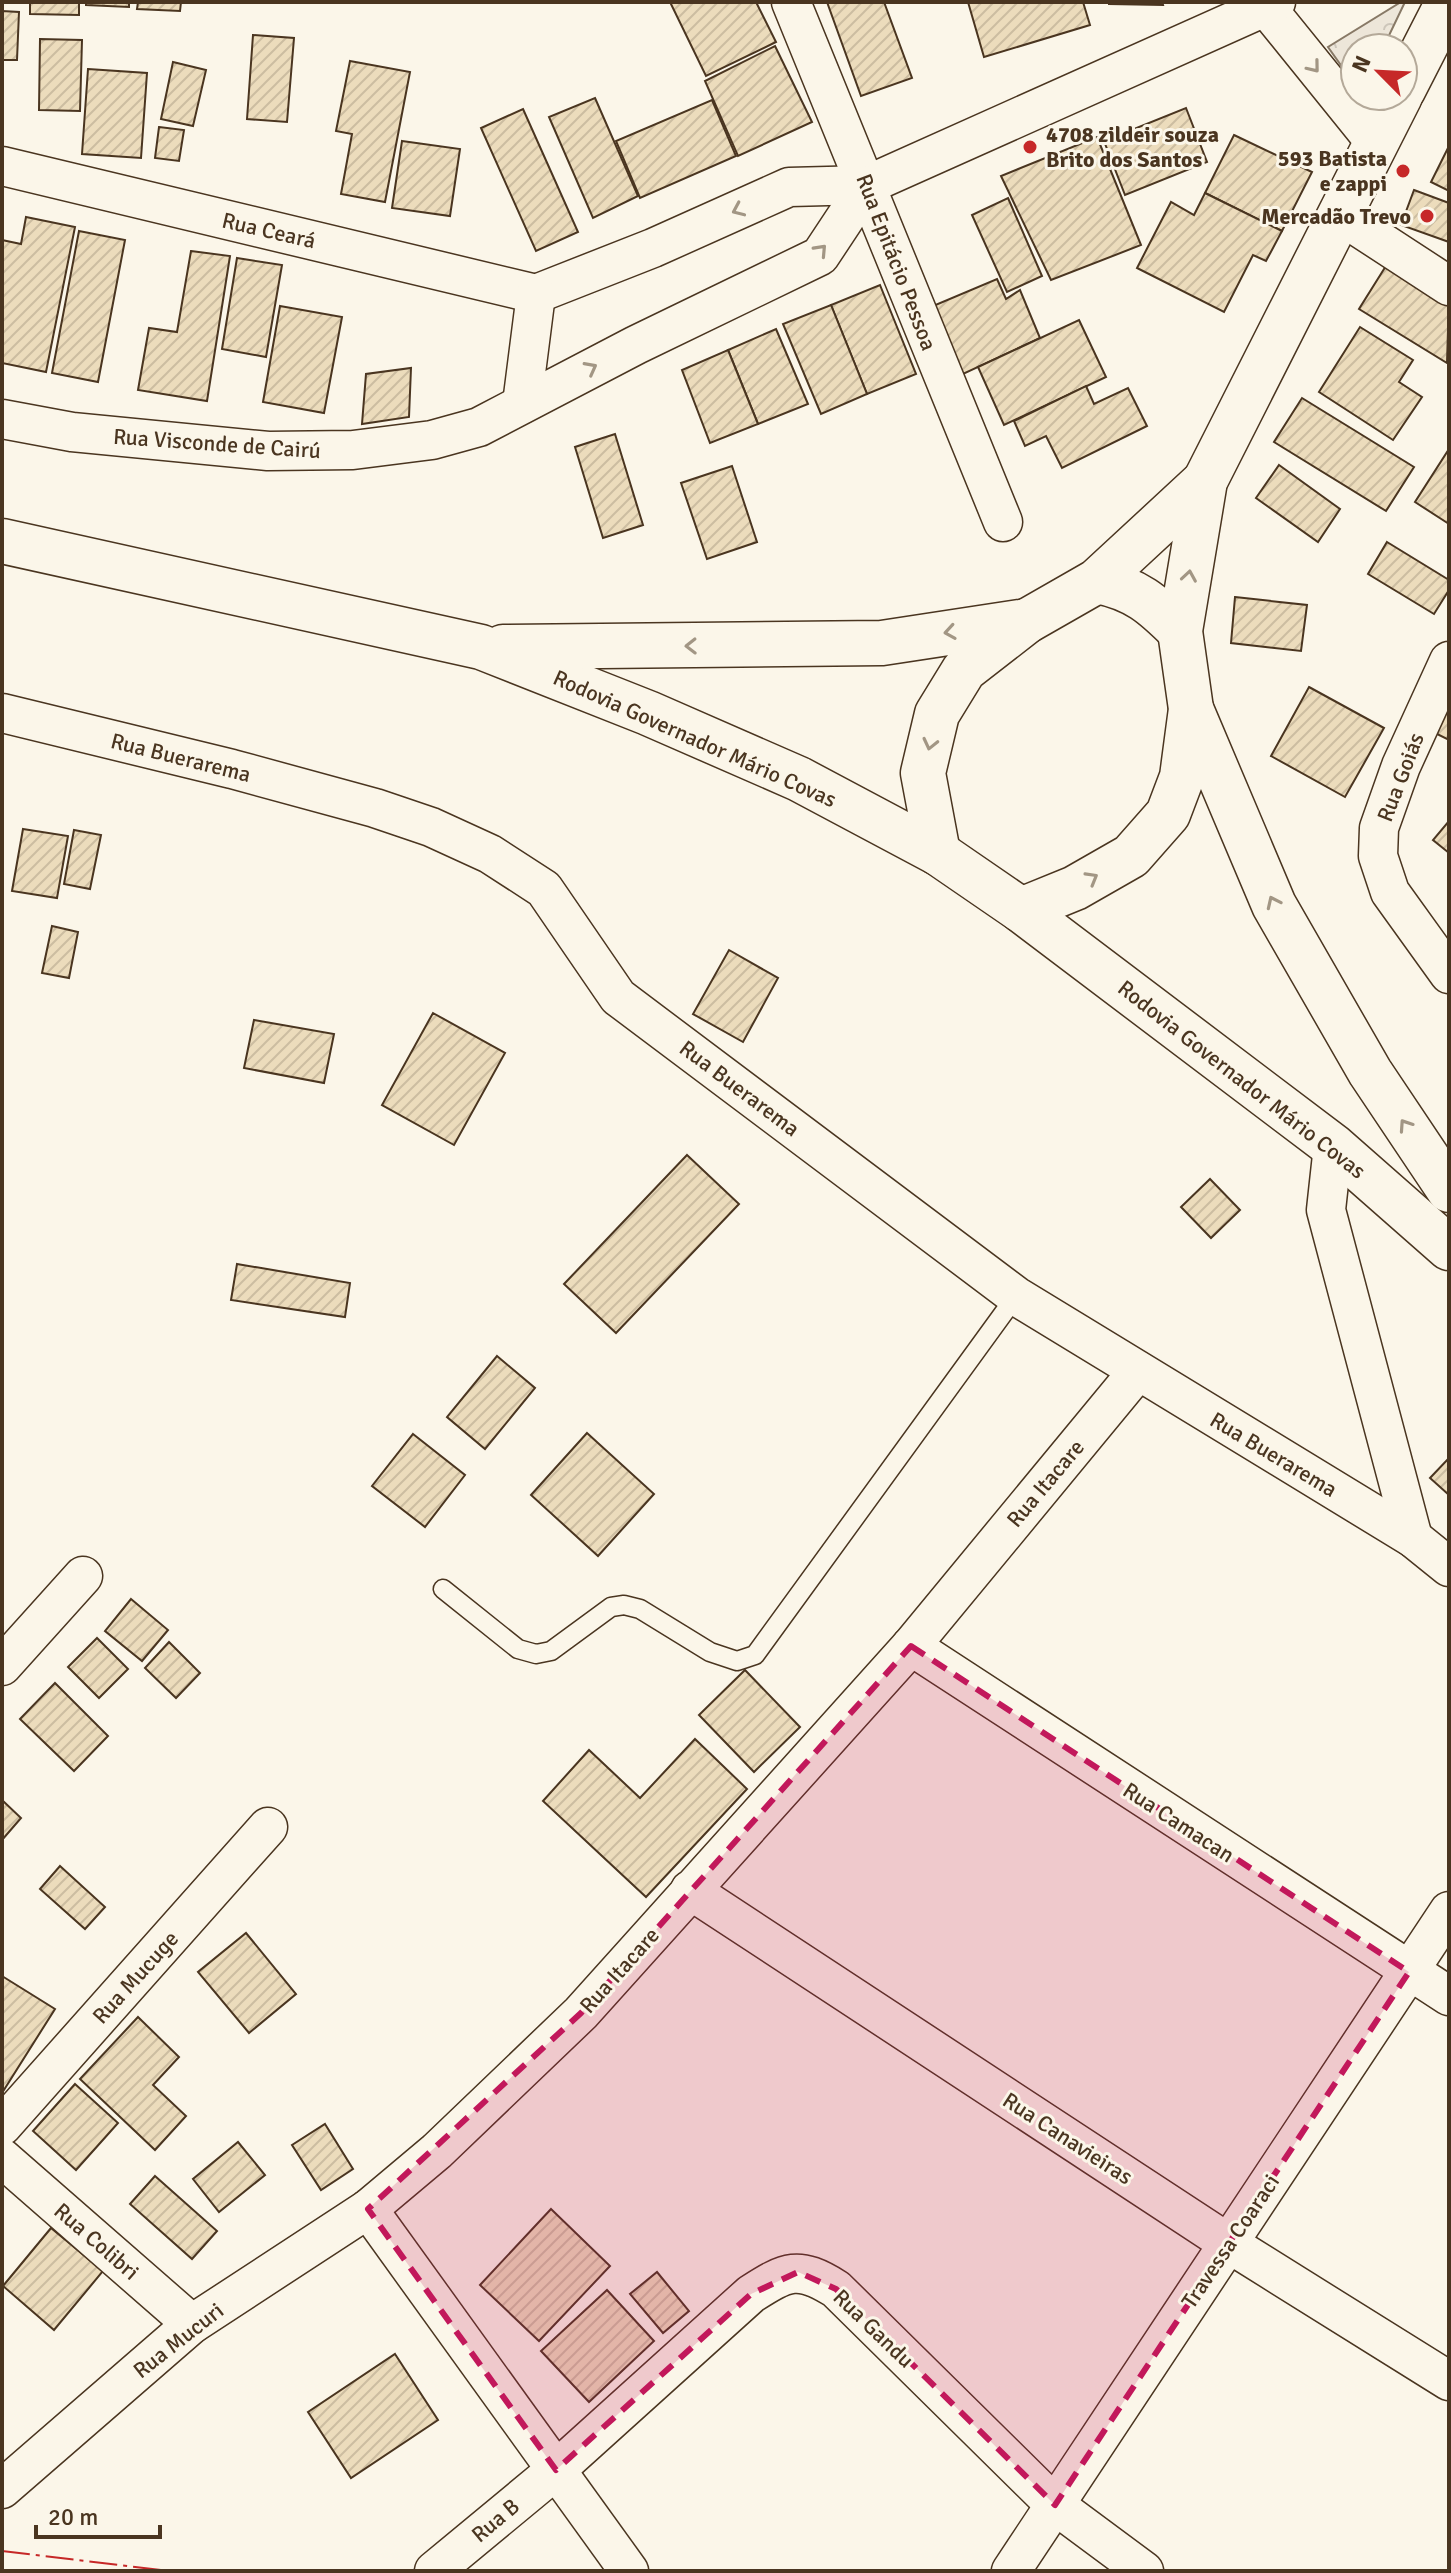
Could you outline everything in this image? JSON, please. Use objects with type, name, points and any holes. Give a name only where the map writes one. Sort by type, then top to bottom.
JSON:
[{"type":"main road","points":[[1419,59],[1448,2]]},
{"type":"main road","points":[[1392,112],[1205,481],[1180,631],[1191,709],[1274,905],[1370,1072],[1449,1190]]},
{"type":"main road","points":[[938,853],[923,773],[937,714],[964,670],[1027,621],[1097,581],[1205,481]]},
{"type":"main road","name":"Rodovia Governador Mário Covas","points":[[2,541],[481,647],[648,713],[799,779],[938,853],[1021,910],[1333,1146],[1449,1248]]},
{"type":"main road","points":[[1097,581],[1121,586],[1145,598],[1180,631]]},
{"type":"main road","points":[[481,647],[882,643],[1027,621]]},
{"type":"main road","points":[[1021,910],[1075,888],[1131,856],[1168,814],[1182,777],[1191,709]]},
{"type":"street","name":"Rua Epitácio Pessoa","points":[[791,2],[1003,522]]},
{"type":"street","points":[[522,404],[536,294],[653,248],[789,187],[867,185],[1268,4],[1376,143]]},
{"type":"street","name":"Rua Ceará","points":[[2,166],[536,294]]},
{"type":"street","name":"Rua Visconde de Cairú","points":[[2,419],[72,432],[268,451],[353,450],[432,440],[479,427],[636,345],[820,256],[867,185]]},
{"type":"street","points":[[1340,215],[1449,286]]},
{"type":"street","name":"Rua Goiás","points":[[1449,661],[1401,766],[1379,828],[1378,856],[1390,892],[1449,974]]},
{"type":"street","name":"Rua Buerarema","points":[[2,713],[232,769],[375,808],[431,827],[490,854],[544,889],[618,997],[1016,1296],[1413,1538],[1449,1567]]},
{"type":"street","points":[[1333,1146],[1326,1210],[1413,1538]]},
{"type":"street","name":"Rua Itacare","points":[[368,2209],[437,2151],[581,2013],[911,1646],[1138,1371]]},
{"type":"street","points":[[2,1666],[83,1576]]},
{"type":"street","name":"Rua Camacan","points":[[911,1646],[1449,1996]]},
{"type":"street","name":"Rua Mucuge","points":[[2,2126],[268,1827]]},
{"type":"street","name":"Rua Canavieiras","points":[[690,1890],[1228,2243],[1449,2381]]},
{"type":"street","name":"Travessa Coaraci","points":[[1011,2571],[1449,1911]]},
{"type":"street","name":"Rua Colibri","points":[[2,2158],[192,2324]]},
{"type":"street","points":[[368,2209],[629,2571]]},
{"type":"street","name":"Rua Mucuri","points":[[2,2489],[192,2324],[368,2209]]},
{"type":"street","name":"Rua Gandu","points":[[556,2470],[751,2294],[781,2275],[798,2272],[816,2277],[836,2289],[1055,2505],[1144,2571]]},
{"type":"street","name":"Rua B","points":[[434,2571],[556,2470]]},
{"type":"lane","points":[[443,1589],[518,1649],[536,1654],[551,1651],[611,1607],[624,1605],[640,1609],[710,1652],[737,1661],[755,1655],[1016,1296]]},
{"type":"highlighted area","points":[[911,1646],[1409,1972],[1055,2505],[836,2289],[798,2272],[751,2294],[556,2470],[368,2209],[581,2013]]},
{"type":"green space","points":[[1401,2],[1405,2],[1391,32],[1352,32]]},
{"type":"green space","points":[[1339,40],[1339,62],[1328,47]]},
{"type":"building","points":[[30,2],[79,2],[79,15],[30,14]]},
{"type":"building","points":[[86,2],[129,2],[129,7],[86,5]]},
{"type":"building","points":[[138,2],[181,2],[180,11],[137,9]]},
{"type":"building","points":[[670,2],[756,2],[776,42],[706,76]]},
{"type":"building","points":[[827,2],[884,2],[912,78],[861,96]]},
{"type":"building","points":[[968,2],[1083,2],[1090,25],[984,57]]},
{"type":"building","points":[[1162,2],[1163,5],[1109,4]]},
{"type":"building","points":[[2,11],[19,12],[17,60],[2,60]]},
{"type":"building","points":[[253,35],[294,38],[287,122],[247,119]]},
{"type":"building","points":[[40,39],[82,40],[80,111],[39,110]]},
{"type":"building","points":[[775,46],[812,122],[738,156],[705,81]]},
{"type":"building","points":[[350,61],[410,72],[385,202],[341,194],[352,134],[336,131]]},
{"type":"building","points":[[173,62],[206,70],[193,126],[161,119]]},
{"type":"building","points":[[88,69],[147,73],[141,158],[82,154]]},
{"type":"building","points":[[595,98],[638,196],[593,218],[549,117]]},
{"type":"building","points":[[712,100],[736,156],[640,198],[616,141]]},
{"type":"building","points":[[1186,108],[1207,162],[1125,195],[1104,141]]},
{"type":"building","points":[[523,109],[578,232],[536,251],[481,128]]},
{"type":"building","points":[[159,127],[184,130],[179,161],[155,158]]},
{"type":"building","points":[[1234,135],[1312,172],[1282,231],[1205,193]]},
{"type":"building","points":[[1097,137],[1141,245],[1051,280],[1001,176]]},
{"type":"building","points":[[402,141],[460,149],[450,216],[392,208]]},
{"type":"building","points":[[1449,146],[1449,191],[1431,182]]},
{"type":"building","points":[[1414,190],[1449,203],[1449,242],[1401,225]]},
{"type":"building","points":[[1205,193],[1282,231],[1266,261],[1253,255],[1224,312],[1137,268],[1171,202],[1194,215]]},
{"type":"building","points":[[1008,198],[1042,276],[1007,292],[972,215]]},
{"type":"building","points":[[26,217],[75,227],[46,372],[2,363],[2,240],[21,244]]},
{"type":"building","points":[[79,231],[125,240],[98,382],[52,373]]},
{"type":"building","points":[[191,251],[230,256],[207,401],[138,390],[149,328],[177,332]]},
{"type":"building","points":[[237,258],[282,265],[266,357],[222,349]]},
{"type":"building","points":[[1389,261],[1449,298],[1447,363],[1359,309]]},
{"type":"building","points":[[997,279],[1006,299],[1020,290],[1040,338],[963,374],[933,306]]},
{"type":"building","points":[[880,285],[916,374],[867,394],[831,305]]},
{"type":"building","points":[[831,305],[867,394],[821,414],[783,324]]},
{"type":"building","points":[[280,306],[342,317],[324,413],[263,402]]},
{"type":"building","points":[[1079,320],[1106,377],[1004,425],[978,367]]},
{"type":"building","points":[[1360,327],[1413,360],[1399,382],[1422,397],[1393,440],[1319,392]]},
{"type":"building","points":[[776,329],[808,404],[758,424],[728,350]]},
{"type":"building","points":[[728,350],[758,424],[710,443],[682,370]]},
{"type":"building","points":[[411,368],[409,417],[362,424],[366,374]]},
{"type":"building","points":[[1086,386],[1094,404],[1128,388],[1147,426],[1062,468],[1046,436],[1025,446],[1014,421]]},
{"type":"building","points":[[1302,398],[1414,467],[1386,511],[1274,442]]},
{"type":"building","points":[[615,434],[643,525],[603,538],[575,447]]},
{"type":"building","points":[[1449,449],[1449,524],[1415,502]]},
{"type":"building","points":[[1279,465],[1340,509],[1318,542],[1256,498]]},
{"type":"building","points":[[732,466],[757,542],[707,559],[681,483]]},
{"type":"building","points":[[1387,542],[1449,580],[1449,590],[1434,614],[1368,574]]},
{"type":"building","points":[[1235,597],[1307,605],[1301,651],[1231,643]]},
{"type":"building","points":[[1309,687],[1384,728],[1345,797],[1271,756]]},
{"type":"building","points":[[1449,702],[1449,740],[1435,733]]},
{"type":"building","points":[[1449,821],[1449,853],[1433,840]]},
{"type":"building","points":[[23,829],[68,836],[57,898],[12,891]]},
{"type":"building","points":[[74,830],[101,835],[90,889],[64,884]]},
{"type":"building","points":[[52,926],[78,932],[69,978],[42,973]]},
{"type":"building","points":[[729,950],[778,978],[743,1042],[693,1014]]},
{"type":"building","points":[[433,1013],[505,1053],[454,1145],[382,1105]]},
{"type":"building","points":[[254,1020],[334,1034],[324,1083],[244,1068]]},
{"type":"building","points":[[687,1155],[739,1204],[616,1333],[564,1284]]},
{"type":"building","points":[[1210,1179],[1240,1210],[1211,1238],[1181,1207]]},
{"type":"building","points":[[237,1264],[350,1283],[345,1317],[231,1300]]},
{"type":"building","points":[[497,1356],[535,1388],[485,1449],[447,1417]]},
{"type":"building","points":[[587,1433],[654,1494],[598,1556],[531,1495]]},
{"type":"building","points":[[413,1434],[465,1475],[425,1527],[372,1486]]},
{"type":"building","points":[[1449,1458],[1449,1495],[1430,1478]]},
{"type":"building","points":[[131,1599],[168,1630],[142,1661],[105,1631]]},
{"type":"building","points":[[97,1638],[128,1669],[99,1698],[68,1667]]},
{"type":"building","points":[[169,1642],[200,1673],[176,1698],[145,1668]]},
{"type":"building","points":[[745,1670],[800,1727],[754,1772],[699,1715]]},
{"type":"building","points":[[55,1683],[108,1736],[74,1771],[20,1719]]},
{"type":"building","points":[[695,1739],[747,1789],[646,1897],[543,1801],[589,1750],[640,1798]]},
{"type":"building","points":[[2,1800],[21,1818],[2,1840]]},
{"type":"building","points":[[60,1866],[105,1907],[85,1929],[40,1889]]},
{"type":"building","points":[[246,1933],[296,1994],[249,2033],[198,1972]]},
{"type":"building","points":[[2,1976],[55,2009],[2,2093]]},
{"type":"building","points":[[138,2017],[179,2057],[153,2085],[186,2116],[155,2150],[80,2079]]},
{"type":"building","points":[[75,2084],[118,2123],[76,2170],[33,2131]]},
{"type":"building","points":[[325,2124],[353,2169],[321,2190],[292,2145]]},
{"type":"building","points":[[238,2142],[265,2175],[219,2212],[193,2179]]},
{"type":"building","points":[[155,2176],[217,2231],[192,2259],[130,2204]]},
{"type":"building","points":[[551,2209],[610,2266],[539,2341],[480,2285]]},
{"type":"building","points":[[51,2228],[103,2271],[54,2330],[3,2286]]},
{"type":"building","points":[[657,2272],[689,2311],[663,2333],[630,2294]]},
{"type":"building","points":[[607,2290],[654,2341],[589,2402],[541,2351]]},
{"type":"building","points":[[395,2354],[438,2420],[351,2478],[308,2412]]},
{"type":"power","points":[[2,2551],[169,2571]]},
{"type":"place","name":"4708 zildeir souza Brito dos Santos","points":[[1030,147]]},
{"type":"place","name":"593 Batista e zappi","points":[[1403,171]]},
{"type":"place","name":"Mercadão Trevo","points":[[1427,216]]}]
